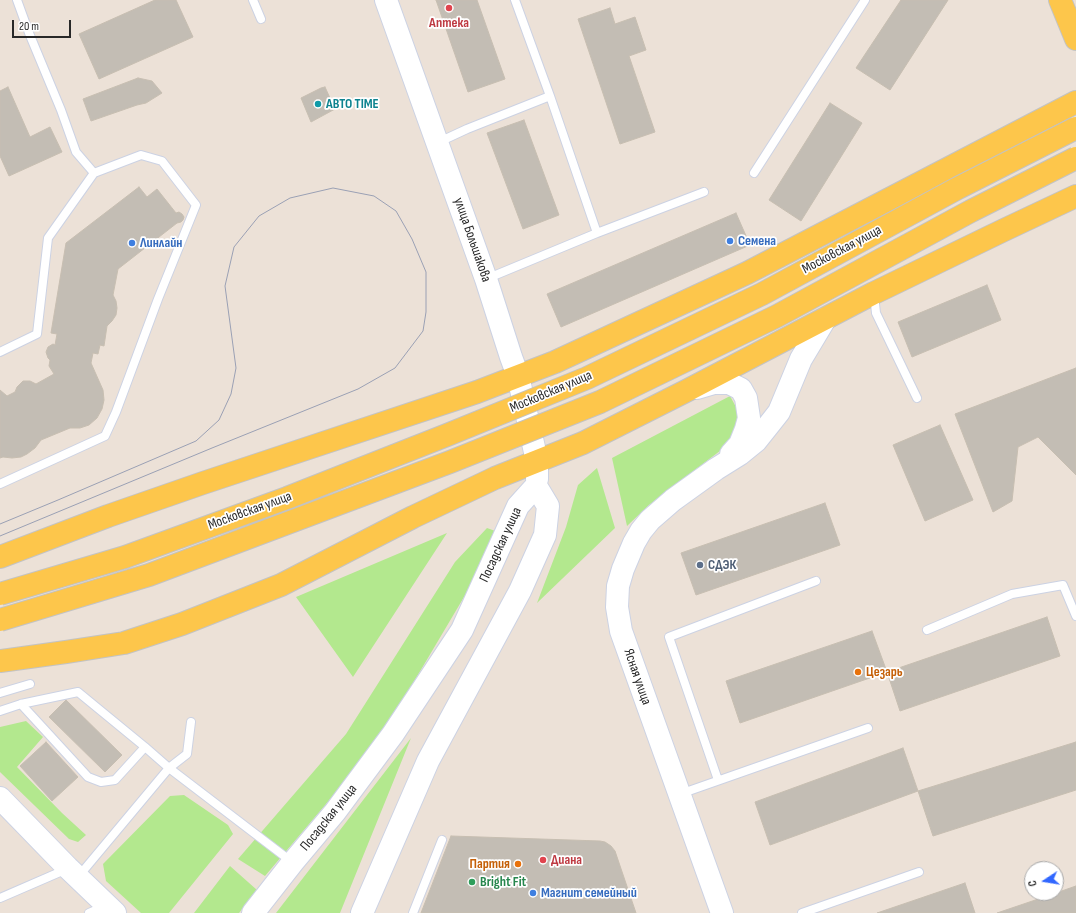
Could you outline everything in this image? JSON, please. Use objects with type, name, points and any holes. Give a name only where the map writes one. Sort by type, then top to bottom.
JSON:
[{"type":"main road","points":[[1060,0],[1076,39]]},
{"type":"main road","name":"Московская улица","points":[[0,557],[108,516],[210,480],[477,392],[555,362],[747,273],[1076,102]]},
{"type":"main road","name":"Московская улица","points":[[0,594],[125,557],[287,498],[587,378],[762,294],[958,188],[1076,128]]},
{"type":"main road","name":"Московская улица","points":[[0,620],[149,575],[450,462],[600,402],[777,316],[971,211],[1076,158]]},
{"type":"main road","points":[[0,661],[124,642],[182,624],[281,585],[413,517],[495,478],[583,443],[874,294],[1076,196]]},
{"type":"street","name":"улица Большакова","points":[[386,0],[438,142],[518,376],[537,461],[536,486]]},
{"type":"street","points":[[716,469],[740,454],[756,441],[768,426],[778,412],[801,358],[825,319]]},
{"type":"street","points":[[688,390],[714,383],[729,383],[741,389],[746,398],[749,418],[740,444],[716,469]]},
{"type":"street","name":"Ясная улица","points":[[716,469],[673,500],[650,520],[641,531],[623,569],[618,586],[617,607],[621,631],[722,913]]},
{"type":"street","points":[[362,913],[428,761],[520,591],[546,535],[548,506],[536,486]]},
{"type":"street","name":"Посадская улица","points":[[253,913],[335,812],[393,734],[462,630],[518,506],[536,486]]},
{"type":"street","points":[[0,798],[73,873],[103,910]]},
{"type":"lane","points":[[17,0],[61,110],[76,152],[94,173]]},
{"type":"lane","points":[[253,0],[261,19]]},
{"type":"lane","points":[[515,0],[597,233]]},
{"type":"lane","points":[[754,173],[865,0]]},
{"type":"lane","points":[[438,142],[550,96]]},
{"type":"lane","points":[[0,352],[37,334],[48,238],[94,173],[141,155],[162,161],[196,205],[158,299],[116,412],[105,436],[0,484]]},
{"type":"lane","points":[[486,279],[597,233],[704,192]]},
{"type":"lane","points":[[874,294],[876,313],[917,398]]},
{"type":"lane","points":[[718,780],[670,637],[816,581]]},
{"type":"lane","points":[[926,630],[1012,594],[1063,585],[1076,616]]},
{"type":"lane","points":[[0,693],[30,684]]},
{"type":"lane","points":[[0,711],[21,704],[78,692],[169,768],[293,862]]},
{"type":"lane","points":[[21,704],[88,777],[101,782],[115,780],[145,747]]},
{"type":"lane","points":[[0,898],[73,873],[169,768],[187,754],[191,722]]},
{"type":"lane","points":[[680,794],[868,728]]},
{"type":"lane","points":[[413,913],[442,840]]},
{"type":"lane","points":[[802,913],[919,872]]},
{"type":"green space","points":[[730,396],[736,407],[740,420],[733,441],[649,505],[627,526],[612,458]]},
{"type":"green space","points":[[597,468],[615,528],[537,603],[566,527],[578,485]]},
{"type":"green space","points":[[487,528],[498,532],[480,570],[377,744],[265,876],[238,859],[346,734],[455,562]]},
{"type":"green space","points":[[447,533],[353,677],[296,597]]},
{"type":"green space","points":[[26,721],[43,737],[17,767],[86,835],[78,842],[69,839],[0,772],[0,727]]},
{"type":"green space","points":[[411,738],[340,913],[276,913]]},
{"type":"green space","points":[[184,795],[228,825],[233,834],[169,913],[141,913],[106,881],[103,864],[170,796]]},
{"type":"green space","points":[[230,866],[257,890],[239,913],[194,913]]},
{"type":"building","points":[[155,0],[176,0],[193,37],[99,79],[79,34]]},
{"type":"building","points":[[436,0],[477,0],[505,79],[468,92]]},
{"type":"building","points":[[901,0],[948,0],[890,90],[856,68]]},
{"type":"building","points":[[610,8],[615,24],[635,17],[646,50],[629,56],[655,132],[620,144],[578,19]]},
{"type":"building","points":[[138,78],[152,81],[162,93],[146,103],[91,121],[83,99]]},
{"type":"building","points":[[8,87],[30,137],[50,127],[62,152],[9,176],[0,156],[0,91]]},
{"type":"building","name":"АВТО TIME","points":[[325,87],[335,109],[311,122],[301,98]]},
{"type":"building","points":[[830,103],[862,123],[801,221],[769,200]]},
{"type":"building","points":[[524,120],[559,215],[523,229],[487,133]]},
{"type":"building","points":[[139,187],[147,197],[157,189],[176,213],[179,212],[184,217],[181,222],[177,223],[118,269],[113,295],[116,301],[116,315],[107,326],[104,346],[100,345],[98,354],[93,353],[91,363],[103,390],[104,400],[102,409],[97,418],[89,425],[80,428],[70,428],[41,440],[35,448],[21,457],[0,458],[0,390],[7,396],[15,392],[17,387],[23,381],[30,381],[36,384],[54,374],[49,366],[50,360],[46,352],[48,347],[53,344],[55,345],[57,334],[51,333],[66,243]]},
{"type":"building","points":[[736,213],[750,245],[561,327],[547,294]]},
{"type":"building","points":[[987,285],[1001,320],[912,357],[898,322]]},
{"type":"building","points":[[1076,368],[1076,475],[1038,437],[1018,447],[1012,501],[993,512],[955,414]]},
{"type":"building","points":[[940,425],[973,500],[925,521],[893,445]]},
{"type":"building","points":[[825,503],[840,545],[696,595],[681,553]]},
{"type":"building","points":[[1047,617],[1060,656],[900,711],[887,672]]},
{"type":"building","points":[[872,631],[887,672],[740,723],[726,681]]},
{"type":"building","points":[[66,700],[122,755],[105,772],[49,717]]},
{"type":"building","points":[[46,742],[78,777],[52,801],[20,766]]},
{"type":"building","points":[[1076,742],[1076,790],[933,836],[918,791]]},
{"type":"building","points":[[903,748],[918,791],[770,845],[755,802]]},
{"type":"building","points":[[451,836],[605,842],[615,851],[636,913],[421,913]]},
{"type":"building","points":[[965,883],[975,913],[877,913]]},
{"type":"building","points":[[1076,886],[1076,913],[997,913],[1032,901],[1064,901],[1064,890]]},
{"type":"tram line","points":[[0,524],[196,441],[219,420],[231,394],[236,368],[225,286],[234,247],[259,216],[290,198],[333,188],[374,196],[396,211],[412,239],[426,272],[426,312],[423,331],[395,368],[358,389],[0,536]]},
{"type":"place","name":"Аптека","points":[[449,8]]},
{"type":"place","name":"АВТО TIME","points":[[318,104]]},
{"type":"place","name":"Семена","points":[[730,241]]},
{"type":"place","name":"Линлайн","points":[[132,243]]},
{"type":"place","name":"СДЭК","points":[[700,565]]},
{"type":"place","name":"Цезарь","points":[[858,672]]},
{"type":"place","name":"Диана","points":[[543,860]]},
{"type":"place","name":"Партия","points":[[518,864]]},
{"type":"place","name":"Bright Fit","points":[[472,882]]},
{"type":"place","name":"Магнит семейный","points":[[533,893]]}]
